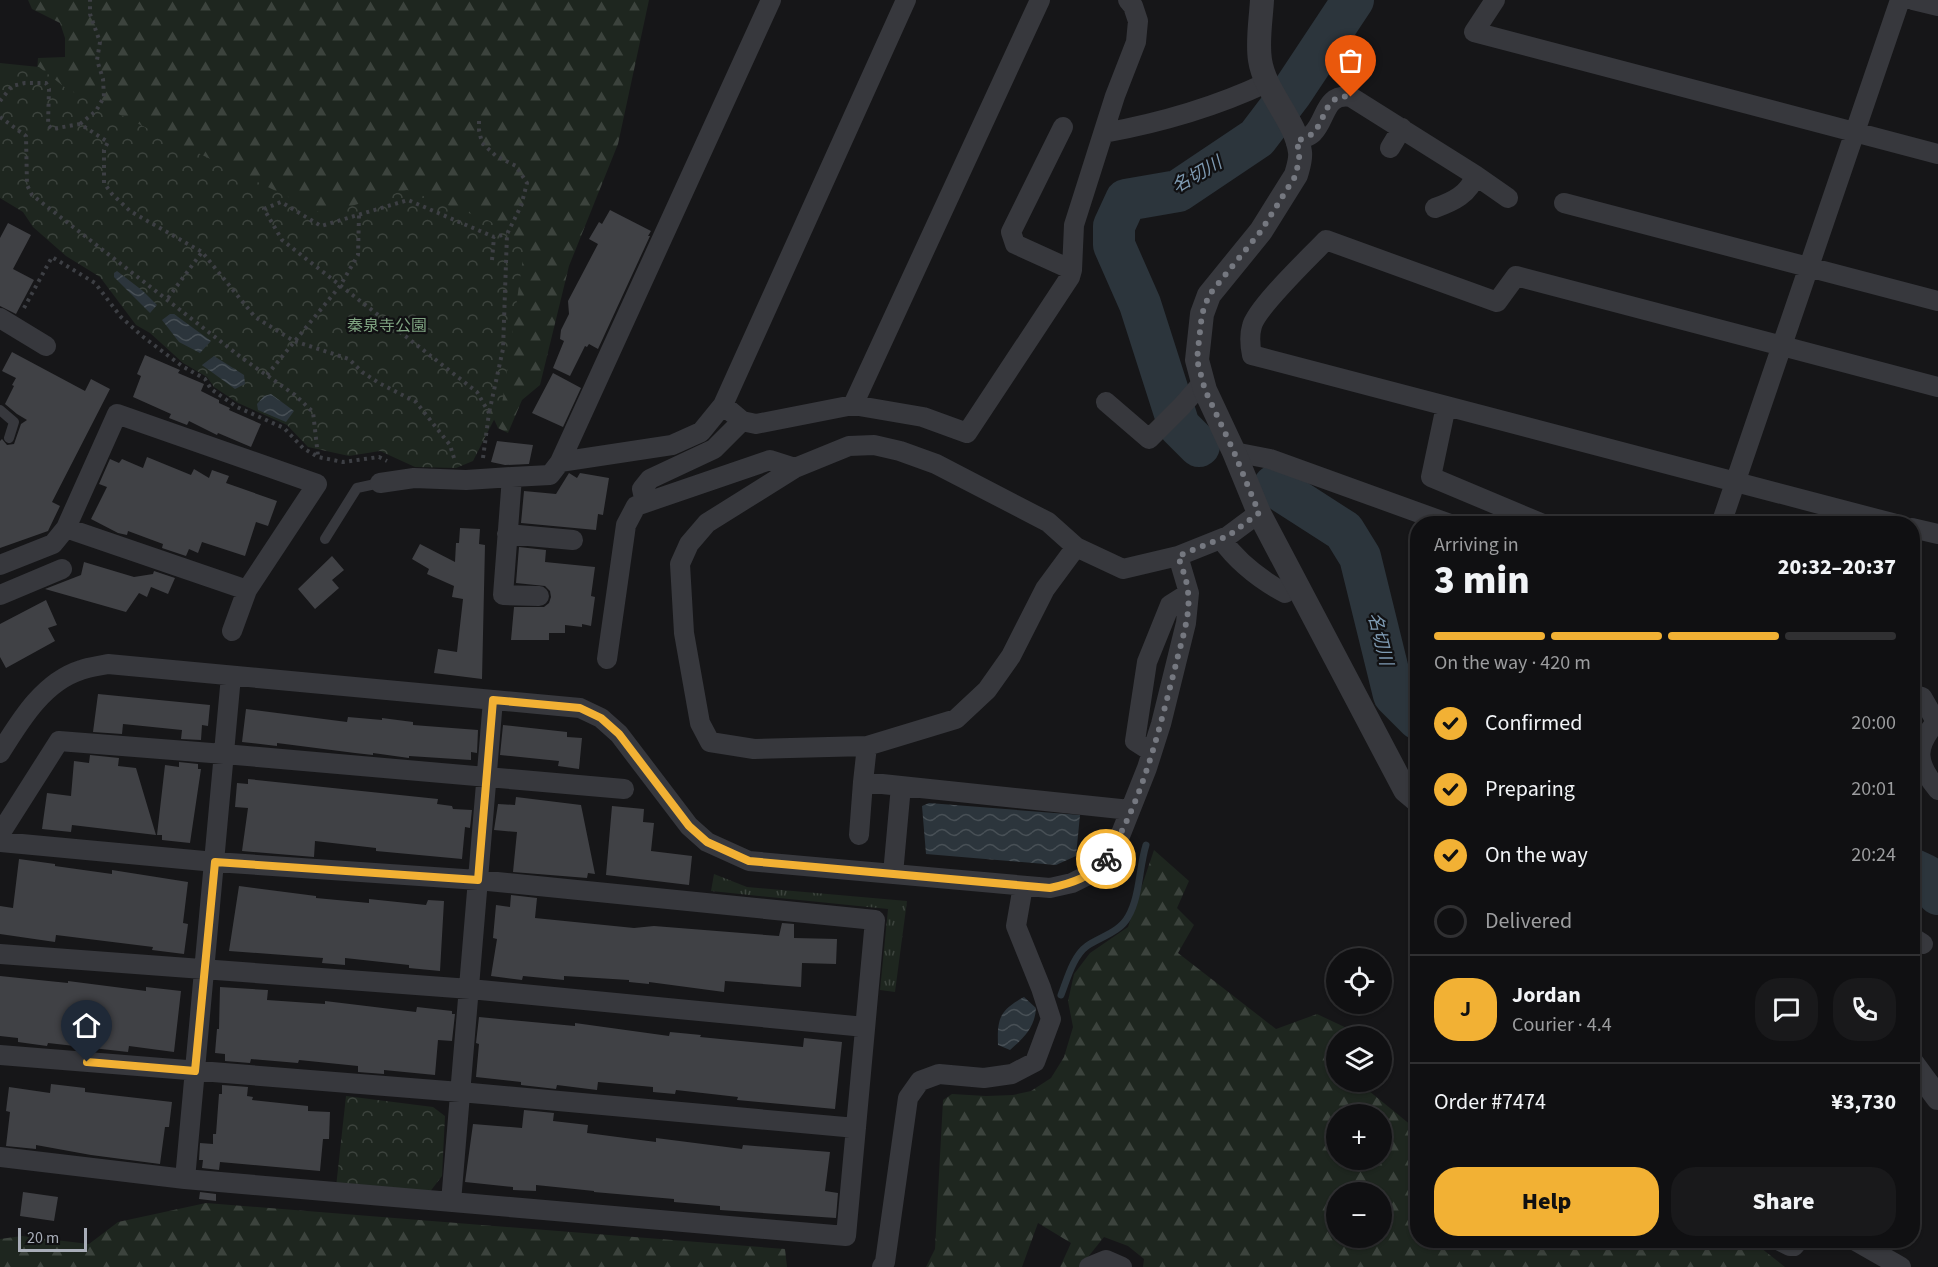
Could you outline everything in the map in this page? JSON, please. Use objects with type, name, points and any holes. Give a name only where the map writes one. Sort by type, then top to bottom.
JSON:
[{"type":"street","points":[[380,483],[414,478],[482,479],[550,476],[560,462],[771,0]]},
{"type":"street","points":[[560,462],[672,445],[701,432],[723,405],[906,0]]},
{"type":"street","points":[[853,405],[1040,0]]},
{"type":"street","points":[[1262,0],[1259,59],[1266,82],[1288,118],[1300,152],[1296,175],[1261,231],[1209,295],[1202,314],[1197,360],[1203,382],[1259,513],[1405,790],[1410,794]]},
{"type":"street","points":[[1495,0],[1474,32],[1938,154]]},
{"type":"street","points":[[1724,516],[1900,0]]},
{"type":"street","points":[[1913,0],[1938,6]]},
{"type":"street","points":[[723,405],[741,421],[756,424],[853,405],[923,417],[967,433],[1070,277],[1074,225],[1115,96],[1136,42],[1138,21],[1132,2]]},
{"type":"street","points":[[1104,133],[1148,125],[1247,92],[1266,82]]},
{"type":"street","points":[[1296,142],[1313,133],[1333,100],[1346,96],[1351,97],[1476,175],[1508,198]]},
{"type":"street","points":[[1063,127],[1011,232],[1015,244],[1072,270]]},
{"type":"street","points":[[1390,148],[1402,128]]},
{"type":"street","points":[[1435,208],[1458,198],[1471,185],[1476,175]]},
{"type":"street","points":[[1564,203],[1938,302]]},
{"type":"street","points":[[1866,516],[1252,355],[1250,341],[1252,324],[1263,308],[1326,240],[1497,302],[1516,276],[1938,387]]},
{"type":"street","points":[[7,322],[46,346]]},
{"type":"street","points":[[1106,402],[1149,438],[1203,382]]},
{"type":"street","points":[[1446,406],[1431,477],[1524,516]]},
{"type":"street","points":[[0,565],[53,544],[66,528],[117,414],[317,484],[247,590],[232,632]]},
{"type":"street","points":[[645,503],[642,489],[650,478],[714,449],[741,421]]},
{"type":"street","points":[[1076,547],[1045,589],[1011,656],[987,690],[956,719],[867,746],[754,749],[710,742],[700,723],[684,633],[680,564],[689,544],[707,523],[795,468],[849,446],[874,445],[900,451],[936,464],[1048,522],[1076,547],[1123,569],[1178,556],[1221,539],[1259,513]]},
{"type":"street","points":[[1234,452],[1270,459],[1427,516]]},
{"type":"street","points":[[607,659],[626,525],[636,506],[770,460],[795,468]]},
{"type":"street","points":[[512,477],[503,595],[539,596]]},
{"type":"street","points":[[66,528],[247,590]]},
{"type":"street","points":[[1920,530],[1938,534]]},
{"type":"street","points":[[507,534],[573,540]]},
{"type":"street","points":[[1221,539],[1232,553],[1285,593]]},
{"type":"street","points":[[0,753],[20,720],[53,684],[80,670],[108,664],[580,708],[601,718],[619,734],[689,826],[707,842],[749,861],[1050,888],[1072,883],[1092,873],[1105,861],[1118,841],[1131,810],[1152,752],[1186,623],[1189,593],[1178,556]]},
{"type":"street","points":[[0,595],[62,569]]},
{"type":"street","points":[[1152,752],[1134,741],[1147,662],[1170,605],[1189,593]]},
{"type":"street","points":[[185,1179],[231,676]]},
{"type":"street","points":[[1920,696],[1937,722],[1920,747]]},
{"type":"street","points":[[451,1202],[493,700]]},
{"type":"street","points":[[0,834],[59,741],[624,789]]},
{"type":"street","points":[[859,836],[867,746]]},
{"type":"street","points":[[1920,755],[1927,774],[1938,790]]},
{"type":"street","points":[[863,782],[1131,810]]},
{"type":"street","points":[[893,874],[901,786]]},
{"type":"street","points":[[0,842],[215,862],[478,880],[875,920],[846,1236],[185,1179],[0,1158]]},
{"type":"street","points":[[882,1267],[885,1262],[908,1098],[920,1081],[939,1074],[984,1078],[1012,1074],[1035,1062],[1051,1019],[1016,926],[1023,885]]},
{"type":"street","points":[[0,954],[470,989],[865,1027]]},
{"type":"street","points":[[0,1055],[460,1092],[856,1128]]},
{"type":"street","points":[[1920,1074],[1938,1098]]},
{"type":"street","points":[[1868,1248],[1901,1267]]},
{"type":"street","points":[[1089,1267],[1106,1260],[1122,1267]]},
{"type":"lane","points":[[0,410],[14,422],[9,438]]},
{"type":"lane","points":[[325,539],[357,488],[380,483]]},
{"type":"path","points":[[0,102],[12,86],[42,82],[49,89],[48,125],[52,129],[80,124],[96,111],[104,97],[103,79],[97,60],[100,42],[90,14],[90,0]]},
{"type":"path","points":[[0,117],[26,136],[27,185],[32,195],[295,395],[313,412],[318,457],[317,484]]},
{"type":"path","points":[[480,122],[482,143],[496,156],[516,166],[527,183],[521,206],[507,234],[503,349],[489,413],[481,470],[482,479]]},
{"type":"path","points":[[80,124],[108,142],[104,150],[104,183],[111,194],[130,211],[202,252],[255,316],[294,341],[349,359],[362,372],[379,383],[416,402],[450,445],[456,464]]},
{"type":"path","points":[[489,413],[477,392],[282,240],[264,209],[280,202],[321,226],[408,200],[494,237],[507,234]]},
{"type":"path","points":[[267,375],[340,286],[358,255],[359,215]]},
{"type":"path","points":[[492,260],[494,237]]},
{"type":"path","points":[[168,298],[202,252]]},
{"type":"path","points":[[7,322],[52,257],[95,283],[121,317],[182,366],[205,380],[211,389],[237,407],[284,428],[303,448],[318,457]]},
{"type":"green space","points":[[28,0],[649,0],[618,144],[569,266],[540,385],[522,400],[508,433],[498,428],[484,398],[32,139],[38,58],[65,57],[65,38],[60,23],[32,9]]},
{"type":"green space","name":"秦泉寺公園","points":[[0,63],[39,67],[67,89],[323,214],[407,190],[490,221],[525,244],[502,404],[473,461],[456,468],[415,467],[380,451],[349,456],[308,447],[287,425],[238,403],[214,387],[207,377],[183,363],[150,333],[136,325],[100,277],[66,256],[33,227],[23,212],[0,198]]},
{"type":"green space","points":[[1154,850],[1189,881],[1177,908],[1194,925],[1178,953],[1276,1029],[1317,1014],[1342,1026],[1326,1026],[1326,1092],[1370,1092],[1385,1104],[1326,1104],[1326,1170],[1392,1170],[1392,1110],[1410,1124],[1410,1248],[1442,1248],[1443,1250],[1460,1248],[1761,1248],[1785,1267],[1143,1267],[1144,1259],[1128,1246],[1104,1237],[1080,1267],[1060,1267],[1071,1243],[1038,1223],[1022,1267],[926,1267],[935,1249],[943,1100],[952,1094],[1013,1095],[1031,1091],[1051,1078],[1064,1057],[1073,1027],[1068,1001],[1074,974],[1090,953],[1128,927]]},
{"type":"green space","points":[[714,874],[747,887],[907,901],[895,992],[880,990],[888,909],[711,891]]},
{"type":"green space","points":[[346,1096],[433,1107],[445,1116],[442,1176],[429,1193],[336,1187]]},
{"type":"green space","points":[[206,1203],[785,1249],[787,1267],[0,1267],[0,1239],[22,1236],[89,1244],[118,1222]]},
{"type":"water","points":[[117,271],[157,305],[150,313],[114,277]]},
{"type":"water","points":[[174,314],[211,341],[200,353],[179,342],[162,320]]},
{"type":"water","points":[[214,356],[244,375],[245,384],[235,389],[202,365]]},
{"type":"water","points":[[271,394],[294,411],[286,422],[258,410],[257,404],[264,396]]},
{"type":"water","points":[[929,803],[1080,815],[1076,856],[1056,865],[926,854],[922,806]]},
{"type":"water","points":[[1024,997],[1036,1008],[1035,1015],[1028,1032],[1010,1050],[998,1045],[999,1021],[1010,1006]]},
{"type":"building","points":[[610,210],[651,231],[648,236],[650,236],[598,349],[589,344],[585,346],[570,376],[553,368],[564,341],[560,339],[561,330],[569,314],[568,301],[598,244],[589,239],[599,222],[602,224]]},
{"type":"building","points":[[8,223],[31,235],[13,269],[34,280],[16,314],[0,306],[0,238]]},
{"type":"building","points":[[12,352],[85,391],[91,379],[110,389],[52,502],[60,506],[48,531],[0,548],[0,441],[2,439],[7,445],[14,444],[21,424],[27,420],[5,404],[16,378],[2,371]]},
{"type":"building","points":[[145,355],[180,370],[178,373],[204,384],[201,391],[219,400],[219,403],[230,408],[229,410],[261,424],[251,447],[218,433],[217,435],[189,421],[187,425],[169,418],[171,414],[133,397],[141,376],[137,374]]},
{"type":"building","points":[[553,373],[581,388],[563,427],[532,413]]},
{"type":"building","points":[[497,441],[533,445],[529,464],[505,465],[491,462]]},
{"type":"building","points":[[147,457],[191,475],[194,469],[209,478],[212,470],[229,476],[226,483],[277,501],[268,526],[256,522],[245,556],[202,542],[198,553],[189,549],[186,556],[162,548],[163,544],[128,531],[127,535],[118,533],[91,519],[107,487],[99,484],[110,459],[119,463],[122,459],[143,468]]},
{"type":"building","points":[[569,473],[577,478],[580,473],[609,478],[603,515],[598,514],[596,530],[521,523],[524,491],[556,494]]},
{"type":"building","points":[[460,528],[480,529],[479,544],[485,545],[482,679],[434,673],[438,649],[457,652],[463,599],[452,597],[454,586],[427,574],[429,569],[412,559],[420,544],[455,562]]},
{"type":"building","points":[[519,547],[546,550],[545,562],[595,567],[591,596],[595,597],[591,626],[565,625],[565,633],[549,633],[549,640],[511,640],[514,607],[544,607],[549,603],[551,597],[550,591],[545,586],[516,583]]},
{"type":"building","points":[[332,556],[344,570],[332,580],[339,588],[315,609],[298,589]]},
{"type":"building","points":[[84,562],[134,577],[153,574],[154,571],[175,578],[168,594],[151,587],[147,597],[139,593],[126,612],[45,589],[81,575]]},
{"type":"building","points":[[46,600],[57,625],[48,628],[55,641],[6,668],[0,657],[0,624]]},
{"type":"building","points":[[98,694],[210,705],[208,726],[202,725],[201,740],[181,739],[182,730],[123,724],[122,734],[93,732]]},
{"type":"building","points":[[246,709],[347,722],[348,717],[382,720],[382,718],[413,722],[413,725],[478,730],[477,753],[471,752],[471,760],[409,756],[409,758],[277,743],[277,746],[242,742]]},
{"type":"building","points":[[503,725],[567,732],[567,737],[582,738],[579,769],[558,766],[559,761],[500,755]]},
{"type":"building","points":[[90,755],[119,758],[118,766],[136,768],[156,835],[72,825],[71,832],[42,829],[47,793],[71,796],[74,761],[89,763]]},
{"type":"building","points":[[179,762],[198,764],[198,769],[201,769],[190,843],[162,840],[162,835],[157,835],[165,765],[179,767]]},
{"type":"building","points":[[248,779],[438,799],[437,804],[452,806],[453,809],[472,810],[470,828],[465,827],[462,859],[376,851],[376,848],[315,841],[314,857],[242,851],[248,808],[235,807],[237,783],[248,784]]},
{"type":"building","points":[[516,797],[581,805],[595,874],[588,873],[587,878],[513,872],[517,832],[494,830],[498,804],[515,805]]},
{"type":"building","points":[[612,806],[644,809],[643,822],[654,823],[651,851],[692,856],[689,885],[606,875]]},
{"type":"building","points":[[19,859],[112,874],[112,870],[188,882],[183,923],[188,924],[184,954],[152,950],[153,947],[56,935],[55,942],[0,934],[0,906],[13,908]]},
{"type":"building","points":[[239,886],[316,896],[316,898],[369,903],[369,899],[426,905],[428,900],[444,901],[440,971],[345,958],[345,965],[322,963],[323,958],[229,951]]},
{"type":"building","points":[[511,895],[537,898],[535,918],[634,928],[654,926],[779,936],[782,923],[794,924],[794,938],[837,939],[836,964],[802,963],[801,987],[725,981],[724,992],[649,982],[649,984],[629,982],[629,980],[564,976],[564,980],[523,976],[522,980],[491,976],[497,939],[493,938],[496,905],[510,907]]},
{"type":"building","points":[[0,976],[68,983],[68,981],[146,991],[146,987],[181,991],[174,1052],[129,1046],[128,1052],[48,1043],[47,1046],[18,1042],[18,1038],[0,1036]]},
{"type":"building","points":[[220,987],[268,990],[267,1000],[325,1004],[325,1001],[416,1012],[417,1007],[452,1011],[452,1014],[455,1014],[452,1041],[438,1040],[435,1075],[384,1070],[384,1074],[358,1072],[358,1066],[299,1060],[298,1063],[251,1059],[250,1063],[225,1061],[225,1054],[215,1053],[217,1029],[219,1029]]},
{"type":"building","points":[[479,1017],[575,1026],[575,1023],[669,1036],[670,1032],[803,1047],[804,1038],[842,1042],[835,1109],[737,1100],[738,1097],[676,1090],[675,1094],[653,1092],[653,1087],[598,1082],[597,1090],[557,1085],[556,1089],[476,1077]]},
{"type":"building","points":[[51,1084],[85,1088],[85,1092],[172,1102],[169,1127],[165,1127],[160,1164],[36,1145],[36,1149],[6,1146],[10,1112],[6,1111],[9,1087],[50,1093]]},
{"type":"building","points":[[222,1085],[248,1087],[247,1096],[253,1097],[252,1100],[308,1106],[308,1111],[330,1112],[329,1139],[323,1139],[320,1171],[220,1162],[219,1170],[202,1168],[203,1160],[199,1160],[200,1143],[213,1144]]},
{"type":"building","points":[[524,1110],[554,1113],[553,1121],[588,1125],[587,1133],[656,1142],[656,1138],[742,1149],[743,1145],[830,1152],[825,1191],[838,1193],[836,1218],[720,1210],[720,1206],[674,1202],[674,1199],[536,1185],[536,1191],[513,1190],[513,1187],[465,1182],[473,1124],[522,1128]]},
{"type":"building","points":[[23,1192],[58,1197],[54,1221],[20,1216]]},
{"type":"building","points":[[200,1192],[216,1194],[216,1201],[199,1199]]},
{"type":"waterway","name":"名切川","points":[[1199,446],[1179,426],[1140,304],[1114,245],[1114,226],[1126,200],[1178,191],[1257,138],[1292,92],[1353,0]]},
{"type":"waterway","name":"名切川","points":[[1274,486],[1344,531],[1360,557],[1394,695],[1410,711]]},
{"type":"waterway","points":[[1061,995],[1071,969],[1082,950],[1120,927],[1128,917],[1135,900],[1146,845]]},
{"type":"waterway","name":"名切川","points":[[1920,873],[1925,875],[1938,894]]},
{"type":"way so far","points":[[1106,859],[1118,841],[1147,768],[1161,724],[1186,623],[1189,593],[1178,556],[1228,536],[1259,513],[1205,390],[1197,360],[1202,314],[1209,295],[1261,231],[1296,175],[1300,152],[1296,142],[1313,133],[1333,100],[1346,96],[1351,97]]},
{"type":"route","points":[[87,1062],[195,1071],[215,862],[478,880],[493,700],[580,708],[601,718],[619,734],[689,826],[707,842],[749,861],[1050,888],[1072,883],[1092,873],[1106,859]]}]
